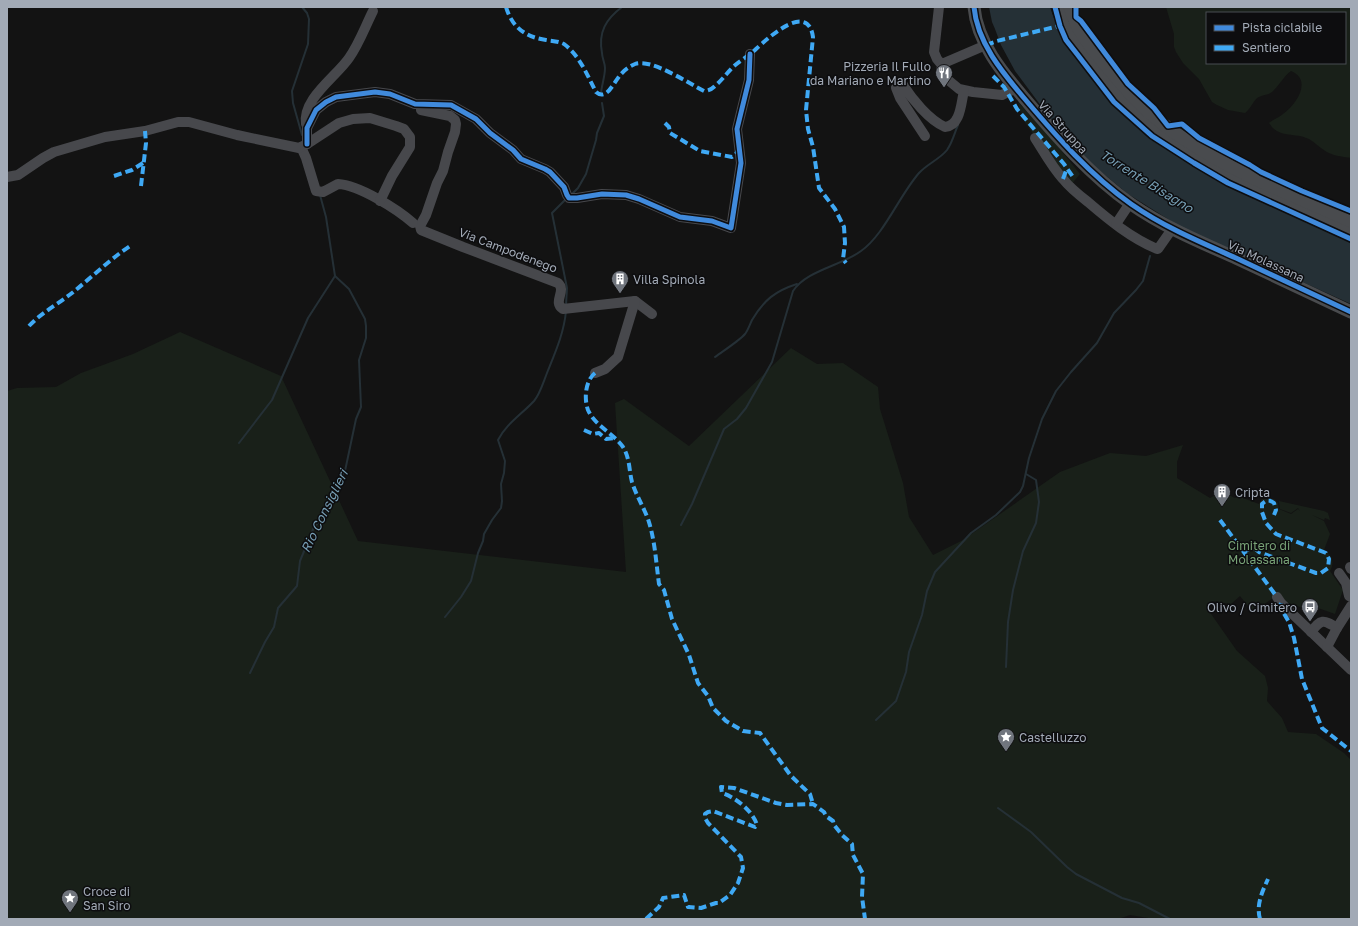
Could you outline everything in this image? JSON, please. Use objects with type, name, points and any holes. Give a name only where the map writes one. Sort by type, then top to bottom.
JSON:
[{"type":"main road","name":"Via Struppa","points":[[974,7],[979,31],[994,59],[1054,134],[1083,164],[1130,203],[1172,230]]},
{"type":"main road","points":[[1058,7],[1063,25],[1081,53],[1118,98],[1153,129],[1176,146],[1235,181],[1351,233]]},
{"type":"main road","points":[[1070,7],[1074,20],[1090,46],[1126,90],[1158,120],[1182,138],[1239,171],[1351,222]]},
{"type":"main road","name":"Via Molassana","points":[[1172,230],[1351,312]]},
{"type":"street","points":[[940,7],[935,42],[935,56],[942,65]]},
{"type":"street","points":[[373,11],[349,58],[310,104],[306,117],[306,158],[315,190],[321,192],[341,184],[356,189],[401,212],[413,223]]},
{"type":"street","points":[[986,45],[947,61],[942,65],[942,75],[959,89],[964,90],[1002,94],[1016,88]]},
{"type":"street","points":[[307,128],[316,110],[320,106],[331,99],[347,95],[382,92],[415,104],[451,105],[476,119],[490,133],[513,150],[521,159],[550,172],[564,186],[570,196],[602,194],[626,196],[639,199],[680,217],[712,221],[731,228],[741,163],[737,129],[749,80],[750,54]]},
{"type":"street","points":[[925,136],[900,98],[896,88],[897,85],[903,85],[915,101],[939,124],[945,127],[952,125],[960,113],[964,90]]},
{"type":"street","name":"Via Campodenego","points":[[306,145],[317,117],[328,105],[342,100],[380,98],[411,109],[438,112],[450,116],[456,122],[455,132],[448,152],[444,171],[437,183],[420,228],[423,231],[558,283],[562,290],[558,303],[559,306],[566,309],[635,301]]},
{"type":"street","points":[[7,177],[18,175],[54,152],[105,137],[145,131],[178,122],[189,122],[237,135],[306,145],[339,123],[353,119],[365,118],[396,126],[408,133],[410,139],[410,147],[392,176],[380,201]]},
{"type":"street","points":[[1035,138],[1050,163],[1075,191],[1140,241],[1158,249],[1172,230]]},
{"type":"street","points":[[1116,224],[1130,203]]},
{"type":"street","points":[[595,373],[608,366],[618,357],[635,301],[652,314]]},
{"type":"street","points":[[1340,573],[1346,583],[1349,596],[1351,597]]},
{"type":"street","points":[[1277,597],[1281,603],[1351,670]]},
{"type":"street","points":[[1327,647],[1351,606]]},
{"type":"street","points":[[1311,632],[1321,622],[1325,622],[1337,628]]},
{"type":"green space","points":[[1166,7],[1351,7],[1351,158],[1329,153],[1304,137],[1282,133],[1273,128],[1269,123],[1288,110],[1297,99],[1302,86],[1298,75],[1291,71],[1272,92],[1257,98],[1245,113],[1228,110],[1212,102],[1199,79],[1183,63],[1174,47],[1174,34]]},
{"type":"green space","points":[[1018,102],[1047,133],[1080,174],[1070,186],[1022,118]]},
{"type":"green space","name":"Cimitero di Molassana","points":[[180,332],[281,376],[358,541],[626,572],[615,403],[624,399],[689,446],[791,348],[817,364],[843,363],[878,387],[880,409],[903,483],[909,517],[933,555],[963,540],[1060,472],[1110,453],[1146,456],[1183,445],[1177,462],[1177,478],[1210,498],[1220,494],[1225,494],[1235,498],[1238,496],[1259,504],[1262,499],[1274,499],[1278,503],[1279,509],[1291,514],[1298,509],[1300,511],[1298,508],[1291,513],[1280,509],[1279,501],[1328,513],[1330,520],[1325,518],[1324,520],[1312,515],[1324,521],[1330,534],[1324,550],[1332,559],[1332,568],[1330,571],[1343,590],[1335,614],[1318,608],[1316,615],[1311,613],[1312,611],[1273,598],[1252,611],[1240,596],[1231,604],[1212,601],[1209,611],[1237,651],[1265,676],[1268,688],[1267,701],[1282,718],[1288,732],[1316,734],[1344,753],[1351,760],[1351,919],[1154,919],[1130,915],[1118,919],[7,919],[7,391],[17,388],[56,387],[81,373],[133,354]]},
{"type":"water","name":"Torrente Bisagno","points":[[989,7],[1050,7],[1057,24],[1076,54],[1110,98],[1144,132],[1177,155],[1225,183],[1351,240],[1351,304],[1179,226],[1128,194],[1088,161],[1059,130],[1015,71],[1001,45],[992,22]]},
{"type":"waterway","name":"Rio Consiglieri","points":[[302,7],[307,13],[309,19],[308,44],[292,91],[293,103],[302,135]]},
{"type":"waterway","points":[[601,93],[605,74],[605,64],[601,45],[602,32],[608,21],[622,7]]},
{"type":"waterway","points":[[571,195],[578,188],[586,174],[597,133],[604,116],[602,103]]},
{"type":"waterway","points":[[681,525],[692,504],[724,429],[737,419],[746,408],[772,362],[793,291],[799,284],[815,273],[844,261],[861,251],[869,244],[877,235],[919,173],[947,150],[958,125]]},
{"type":"waterway","name":"Rio Consiglieri","points":[[250,673],[274,627],[278,608],[297,586],[300,561],[314,527],[327,510],[336,487],[345,471],[356,419],[361,407],[359,360],[366,338],[365,319],[349,289],[335,276],[326,217],[320,195]]},
{"type":"waterway","points":[[566,199],[552,213],[567,288],[566,305]]},
{"type":"waterway","points":[[876,720],[896,701],[906,672],[909,652],[922,615],[927,591],[935,572],[971,533],[996,515],[1020,492],[1042,419],[1056,391],[1097,343],[1114,313],[1143,281],[1150,256]]},
{"type":"waterway","points":[[239,443],[272,400],[308,318],[335,276]]},
{"type":"waterway","points":[[715,357],[745,334],[756,313],[771,297],[776,293],[797,284]]},
{"type":"waterway","points":[[445,617],[461,597],[471,581],[484,534],[501,508],[501,484],[505,461],[498,440],[505,429],[534,401],[538,395],[559,343],[566,311]]},
{"type":"waterway","points":[[1006,667],[1008,622],[1013,590],[1023,551],[1036,523],[1039,502],[1036,480],[1026,474]]},
{"type":"waterway","points":[[998,808],[1031,832],[1076,874],[1122,898],[1139,903],[1170,919]]},
{"type":"marked path","points":[[506,7],[512,20],[520,30],[526,34],[538,39],[562,43],[570,49],[583,66],[596,92],[600,94],[609,91],[625,70],[635,64],[642,63],[660,68],[704,91],[708,90],[718,84],[734,66],[769,37],[787,25],[796,22],[804,22],[810,27],[813,37],[806,110],[808,129],[813,147],[819,188],[835,209],[844,227],[845,243],[843,259],[846,263]]},
{"type":"marked path","points":[[986,45],[1063,25]]},
{"type":"marked path","points":[[993,76],[1004,87],[1017,109],[1064,164],[1073,177]]},
{"type":"marked path","points":[[665,123],[669,127],[670,133],[700,151],[732,157],[736,154],[739,148]]},
{"type":"marked path","points":[[141,186],[146,143],[145,131]]},
{"type":"marked path","points":[[114,176],[132,170],[143,163]]},
{"type":"marked path","points":[[1063,179],[1067,168]]},
{"type":"marked path","points":[[29,326],[130,246]]},
{"type":"marked path","points":[[595,373],[589,381],[586,390],[588,410],[595,421],[619,442],[625,451],[635,491],[648,519],[655,551],[659,584],[664,590],[672,619],[689,655],[698,683],[708,696],[713,708],[726,721],[743,731],[760,733],[791,776],[810,794],[813,804]]},
{"type":"marked path","points":[[584,430],[593,434],[599,433],[606,439],[614,438]]},
{"type":"marked path","points":[[1244,552],[1253,547],[1259,552],[1316,573],[1321,573],[1328,568],[1329,559],[1326,553],[1276,534],[1266,523],[1262,512],[1262,504],[1268,500],[1274,503],[1276,510],[1274,515]]},
{"type":"marked path","points":[[1220,520],[1277,597]]},
{"type":"marked path","points":[[1281,603],[1280,607],[1289,622],[1294,638],[1302,679],[1322,728],[1351,751]]},
{"type":"marked path","points":[[646,919],[659,907],[663,898],[684,895],[688,907],[701,908],[719,903],[730,895],[738,883],[743,868],[741,857],[708,823],[705,818],[705,814],[713,811],[755,827],[757,825],[748,810],[738,801],[722,793],[721,787],[734,788],[776,803],[787,805],[813,804],[824,812],[826,816],[833,821],[834,825],[842,835],[852,844],[853,855],[863,874],[862,897],[865,919]]},
{"type":"marked path","points":[[1260,919],[1259,904],[1268,879]]},
{"type":"cycle path","points":[[974,7],[976,20],[985,44],[1007,78],[1074,155],[1116,193],[1169,227],[1351,312]]},
{"type":"cycle path","points":[[1055,7],[1060,26],[1066,40],[1114,102],[1152,136],[1228,183],[1351,239]]},
{"type":"cycle path","points":[[1076,7],[1076,17],[1081,21],[1128,84],[1154,108],[1168,126],[1182,124],[1199,138],[1261,172],[1351,211]]},
{"type":"cycle path","points":[[307,144],[307,128],[316,110],[326,102],[336,97],[375,92],[390,94],[415,104],[451,105],[476,119],[490,133],[513,150],[521,159],[550,172],[564,187],[569,198],[602,194],[626,195],[639,199],[680,217],[712,221],[731,228],[741,163],[737,129],[749,80],[750,54]]},
{"type":"place","name":"Pizzeria Il Fullo da Mariano e Martino","points":[[944,88]]},
{"type":"place","name":"Villa Spinola","points":[[620,294]]},
{"type":"place","name":"Cripta","points":[[1222,507]]},
{"type":"place","name":"Olivo / Cimitero","points":[[1310,622]]},
{"type":"place","name":"Castelluzzo","points":[[1006,752]]},
{"type":"place","name":"Croce di San Siro","points":[[70,913]]}]
